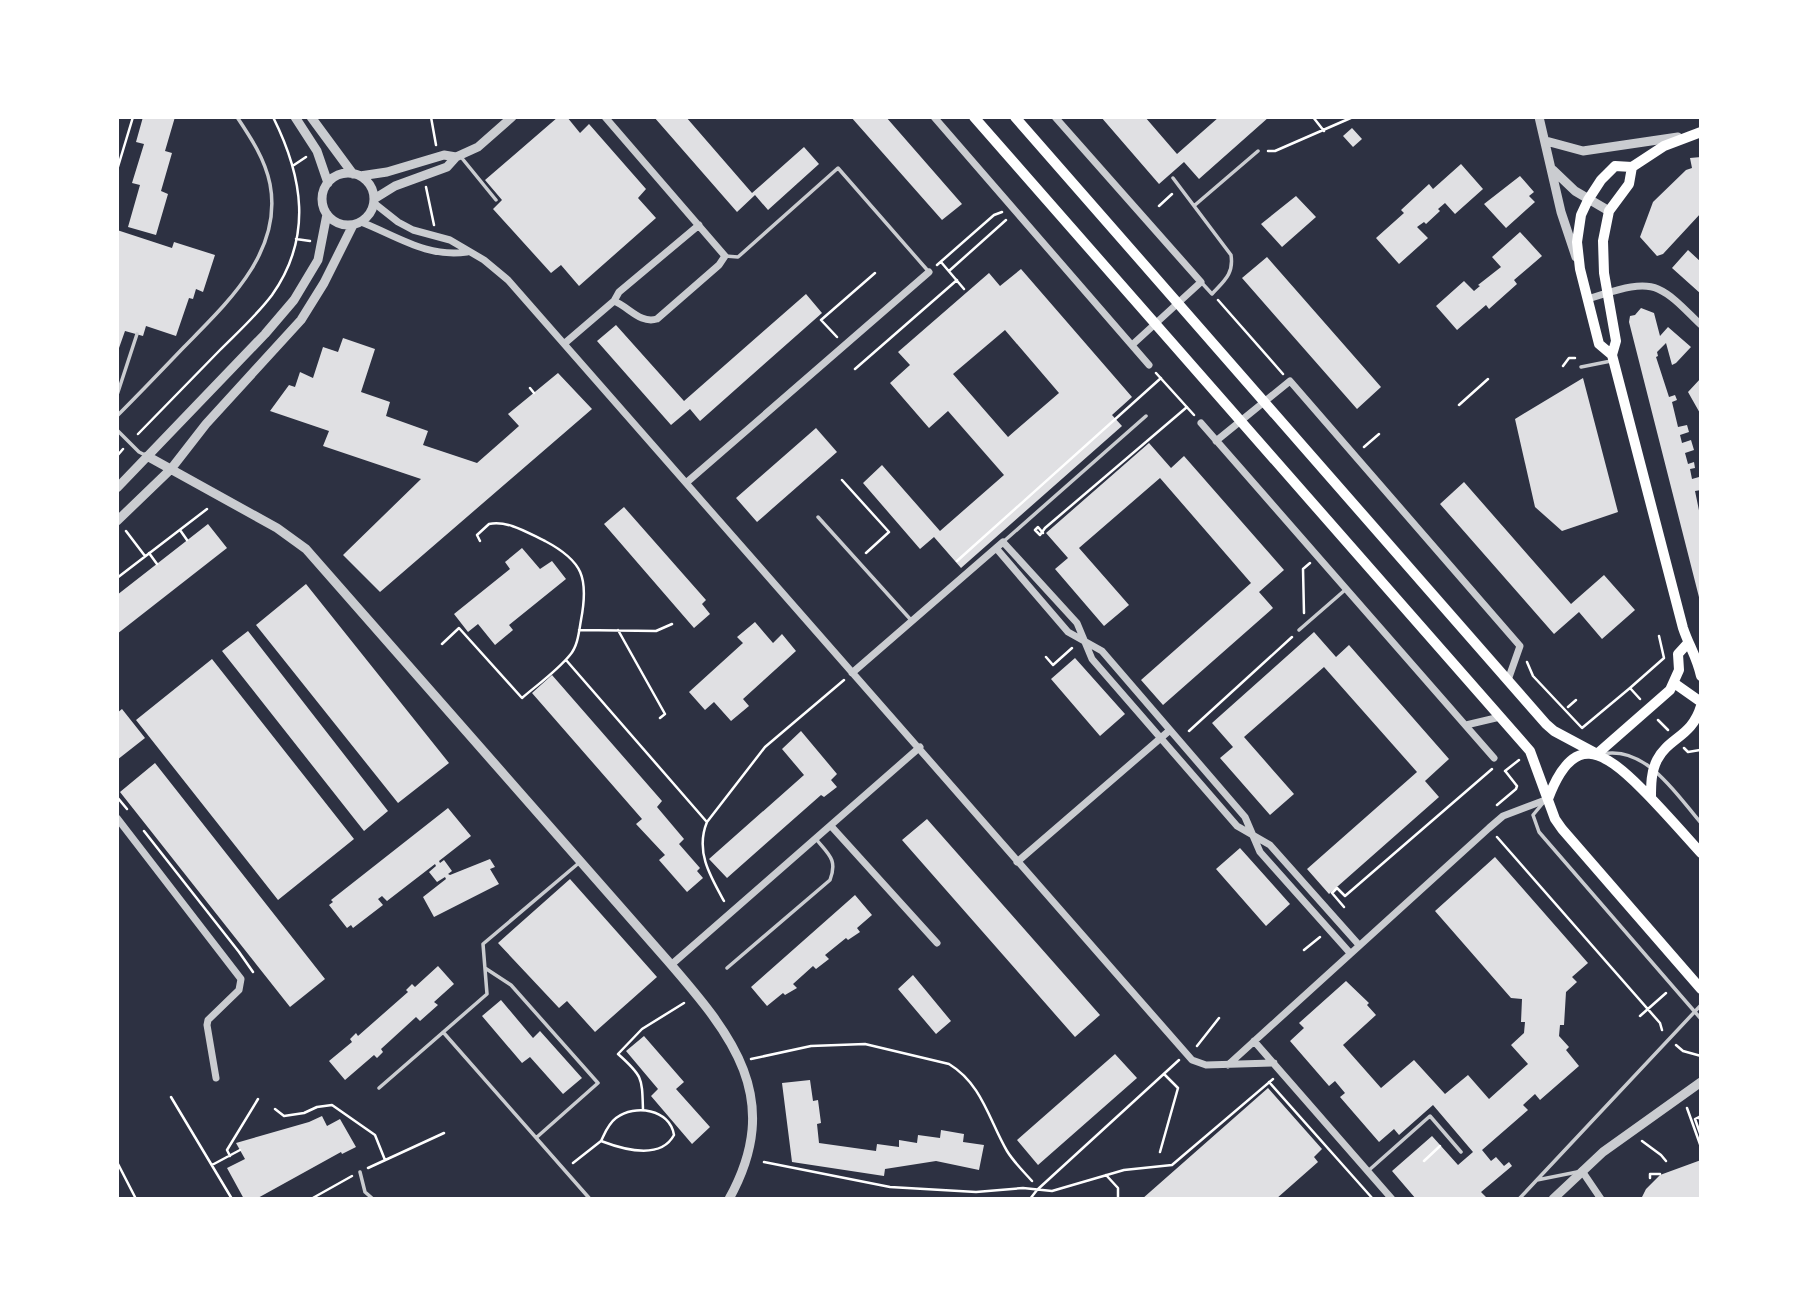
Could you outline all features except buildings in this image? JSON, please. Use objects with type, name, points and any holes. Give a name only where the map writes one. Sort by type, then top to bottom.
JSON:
[{"type":"main road","points":[[974,117],[1532,753],[1562,829],[1701,989]]},
{"type":"main road","points":[[1015,117],[1554,731],[1619,767],[1701,853]]},
{"type":"main road","points":[[1613,358],[1599,344],[1580,269],[1578,231],[1581,215],[1601,180],[1615,166],[1632,167],[1664,146],[1701,132]]},
{"type":"main road","points":[[1632,167],[1629,184],[1609,211],[1603,242],[1607,294],[1616,341],[1613,358],[1688,643],[1697,656],[1701,676]]},
{"type":"main road","points":[[1548,799],[1556,776],[1566,764],[1582,755],[1597,754],[1664,696],[1674,683],[1679,670],[1678,654],[1688,643]]},
{"type":"main road","points":[[1651,799],[1653,770],[1659,756],[1692,727],[1701,704],[1674,683]]},
{"type":"street","points":[[117,488],[265,334],[294,300],[317,260],[327,214],[323,202],[328,183],[317,151],[295,117]]},
{"type":"street","points":[[311,117],[356,175],[370,185],[374,201],[398,222],[414,230],[450,240],[484,260],[508,280],[920,747],[1185,1054],[1201,1064],[1273,1063]]},
{"type":"street","points":[[117,521],[171,469],[206,424],[302,320],[357,223],[367,217],[374,201],[395,186],[447,167],[457,157],[478,147],[512,117]]},
{"type":"street","points":[[605,117],[725,256],[719,265],[650,321],[642,319],[614,301]]},
{"type":"street","points":[[934,117],[1149,365]]},
{"type":"street","points":[[1055,117],[1201,282],[1132,345]]},
{"type":"street","points":[[1539,117],[1561,212],[1580,269]]},
{"type":"street","points":[[1546,141],[1583,151],[1686,136]]},
{"type":"street","points":[[328,183],[339,175],[387,172],[444,155],[457,157]]},
{"type":"street","points":[[1552,169],[1588,200],[1609,211]]},
{"type":"street","points":[[327,214],[338,223],[357,223],[407,244],[438,253],[449,255],[468,252]]},
{"type":"street","points":[[565,343],[614,301],[619,292],[699,225]]},
{"type":"street","points":[[686,482],[929,272]]},
{"type":"street","points":[[1587,299],[1648,286],[1657,288],[1701,325]]},
{"type":"street","points":[[1216,441],[1290,381],[1520,646],[1508,680]]},
{"type":"street","points":[[1201,423],[1496,761]]},
{"type":"street","points":[[147,456],[277,528],[306,549],[671,965],[724,1031],[741,1061],[751,1094],[753,1122],[747,1159],[729,1199]]},
{"type":"street","points":[[852,673],[1003,542],[1077,623],[1092,659],[1237,826],[1270,845],[1359,945]]},
{"type":"street","points":[[996,548],[1068,632],[1102,651],[1245,817],[1260,852],[1350,953]]},
{"type":"street","points":[[1466,725],[1500,717]]},
{"type":"street","points":[[1017,862],[1170,730]]},
{"type":"street","points":[[671,965],[920,747]]},
{"type":"street","points":[[1227,1065],[1503,816],[1548,799]]},
{"type":"street","points":[[117,818],[241,979],[239,990],[208,1020],[216,1079]]},
{"type":"street","points":[[831,826],[937,943]]},
{"type":"street","points":[[1254,1041],[1392,1199]]},
{"type":"street","points":[[1553,1199],[1603,1152],[1701,1082]]},
{"type":"street","points":[[1582,1171],[1601,1199]]},
{"type":"lane","points":[[117,416],[220,310],[241,286],[259,257],[268,229],[270,183],[255,145],[237,117]]},
{"type":"lane","points":[[1195,205],[1258,151]]},
{"type":"lane","points":[[457,157],[496,200]]},
{"type":"lane","points":[[725,256],[738,257],[838,168],[929,272]]},
{"type":"lane","points":[[1172,178],[1231,255],[1232,269],[1229,276],[1212,294],[1201,282]]},
{"type":"lane","points":[[117,396],[137,334]]},
{"type":"lane","points":[[1581,367],[1613,358]]},
{"type":"lane","points":[[1003,542],[1146,416]]},
{"type":"lane","points":[[117,430],[147,456]]},
{"type":"lane","points":[[818,517],[912,621]]},
{"type":"lane","points":[[1300,630],[1347,589]]},
{"type":"lane","points":[[1597,754],[1619,752],[1633,756],[1653,770],[1701,823]]},
{"type":"lane","points":[[1548,799],[1533,815],[1539,832],[1701,1018]]},
{"type":"lane","points":[[727,968],[831,880],[833,860],[816,839]]},
{"type":"lane","points":[[379,1088],[487,994],[483,944],[580,861]]},
{"type":"lane","points":[[485,968],[511,985],[598,1083],[537,1137]]},
{"type":"lane","points":[[1519,1199],[1701,1005]]},
{"type":"lane","points":[[443,1032],[590,1199]]},
{"type":"lane","points":[[1368,1171],[1430,1116],[1461,1152]]},
{"type":"lane","points":[[1535,1181],[1582,1171]]},
{"type":"lane","points":[[360,1172],[365,1192],[373,1199]]},
{"type":"path","points":[[117,170],[133,117]]},
{"type":"path","points":[[130,443],[263,304],[287,269],[296,239],[299,188],[294,165],[273,117]]},
{"type":"path","points":[[431,117],[437,147]]},
{"type":"path","points":[[1313,117],[1324,131]]},
{"type":"path","points":[[1258,151],[1275,151],[1353,117]]},
{"type":"path","points":[[426,186],[435,229]]},
{"type":"path","points":[[1159,206],[1172,194]]},
{"type":"path","points":[[929,272],[994,215],[1015,209]]},
{"type":"path","points":[[949,271],[1000,225]]},
{"type":"path","points":[[941,262],[964,289]]},
{"type":"path","points":[[844,344],[821,320],[876,273]]},
{"type":"path","points":[[855,369],[957,280]]},
{"type":"path","points":[[1212,294],[1290,381]]},
{"type":"path","points":[[1149,365],[1201,423]]},
{"type":"path","points":[[957,561],[1161,378]]},
{"type":"path","points":[[1459,405],[1488,379]]},
{"type":"path","points":[[530,388],[534,393]]},
{"type":"path","points":[[1044,531],[1187,407]]},
{"type":"path","points":[[1366,444],[1379,434]]},
{"type":"path","points":[[842,480],[889,532],[857,561]]},
{"type":"path","points":[[1023,503],[1028,509]]},
{"type":"path","points":[[117,579],[207,509]]},
{"type":"path","points":[[1039,521],[1044,531]]},
{"type":"path","points":[[442,644],[459,628],[522,698],[574,650],[585,599],[585,585],[581,572],[567,555],[526,532],[497,523],[489,524],[477,535],[481,541]]},
{"type":"path","points":[[1036,528],[1044,531]]},
{"type":"path","points":[[125,529],[157,564]]},
{"type":"path","points":[[180,530],[187,540]]},
{"type":"path","points":[[1305,625],[1303,569],[1318,556]]},
{"type":"path","points":[[579,630],[656,631],[672,624]]},
{"type":"path","points":[[1189,731],[1300,630]]},
{"type":"path","points":[[618,631],[665,714],[660,718]]},
{"type":"path","points":[[1520,646],[1533,676],[1582,728],[1664,659],[1659,636]]},
{"type":"path","points":[[1046,657],[1054,665],[1082,639]]},
{"type":"path","points":[[566,660],[707,822]]},
{"type":"path","points":[[731,914],[709,874],[703,854],[702,833],[707,822],[765,747],[844,680]]},
{"type":"path","points":[[1630,688],[1644,704]]},
{"type":"path","points":[[1568,708],[1576,700]]},
{"type":"path","points":[[1654,715],[1670,733]]},
{"type":"path","points":[[1682,747],[1688,752],[1700,750]]},
{"type":"path","points":[[1344,908],[1332,893],[1337,888],[1345,896],[1496,761],[1517,786],[1490,810]]},
{"type":"path","points":[[1497,837],[1660,1023],[1662,1031],[1683,1051],[1701,1056]]},
{"type":"path","points":[[1304,950],[1328,929]]},
{"type":"path","points":[[1640,1016],[1669,990]]},
{"type":"path","points":[[643,1110],[642,1080],[636,1070],[618,1054],[642,1029],[695,994]]},
{"type":"path","points":[[1030,1199],[1192,1046],[1196,1047],[1202,1042],[1206,1032],[1219,1018]]},
{"type":"path","points":[[741,1061],[811,1046],[865,1044],[949,1064],[958,1069],[975,1088],[1007,1152],[1032,1181]]},
{"type":"path","points":[[1160,1152],[1178,1088],[1164,1074]]},
{"type":"path","points":[[764,1162],[891,1187],[976,1192],[1023,1188],[1052,1191],[1124,1170],[1172,1165],[1269,1082],[1373,1199]]},
{"type":"path","points":[[172,1097],[232,1199]]},
{"type":"path","points":[[230,1156],[227,1150],[258,1099]]},
{"type":"path","points":[[275,1109],[284,1115],[304,1113],[317,1107],[332,1105],[375,1135],[385,1160]]},
{"type":"path","points":[[1687,1107],[1701,1147]]},
{"type":"path","points":[[565,1170],[601,1141],[610,1124],[618,1116],[631,1110],[643,1110],[669,1121],[674,1135],[666,1145],[635,1151],[601,1141]]},
{"type":"path","points":[[1701,1122],[1699,1117],[1695,1119],[1701,1136]]},
{"type":"path","points":[[311,1199],[360,1172],[444,1133]]},
{"type":"path","points":[[1638,1139],[1666,1161]]},
{"type":"path","points":[[1424,1161],[1442,1144]]},
{"type":"path","points":[[212,1165],[240,1150]]},
{"type":"path","points":[[117,1161],[136,1199]]},
{"type":"path","points":[[1650,1178],[1650,1174],[1660,1174]]},
{"type":"path","points":[[1106,1175],[1118,1188],[1118,1199]]}]
